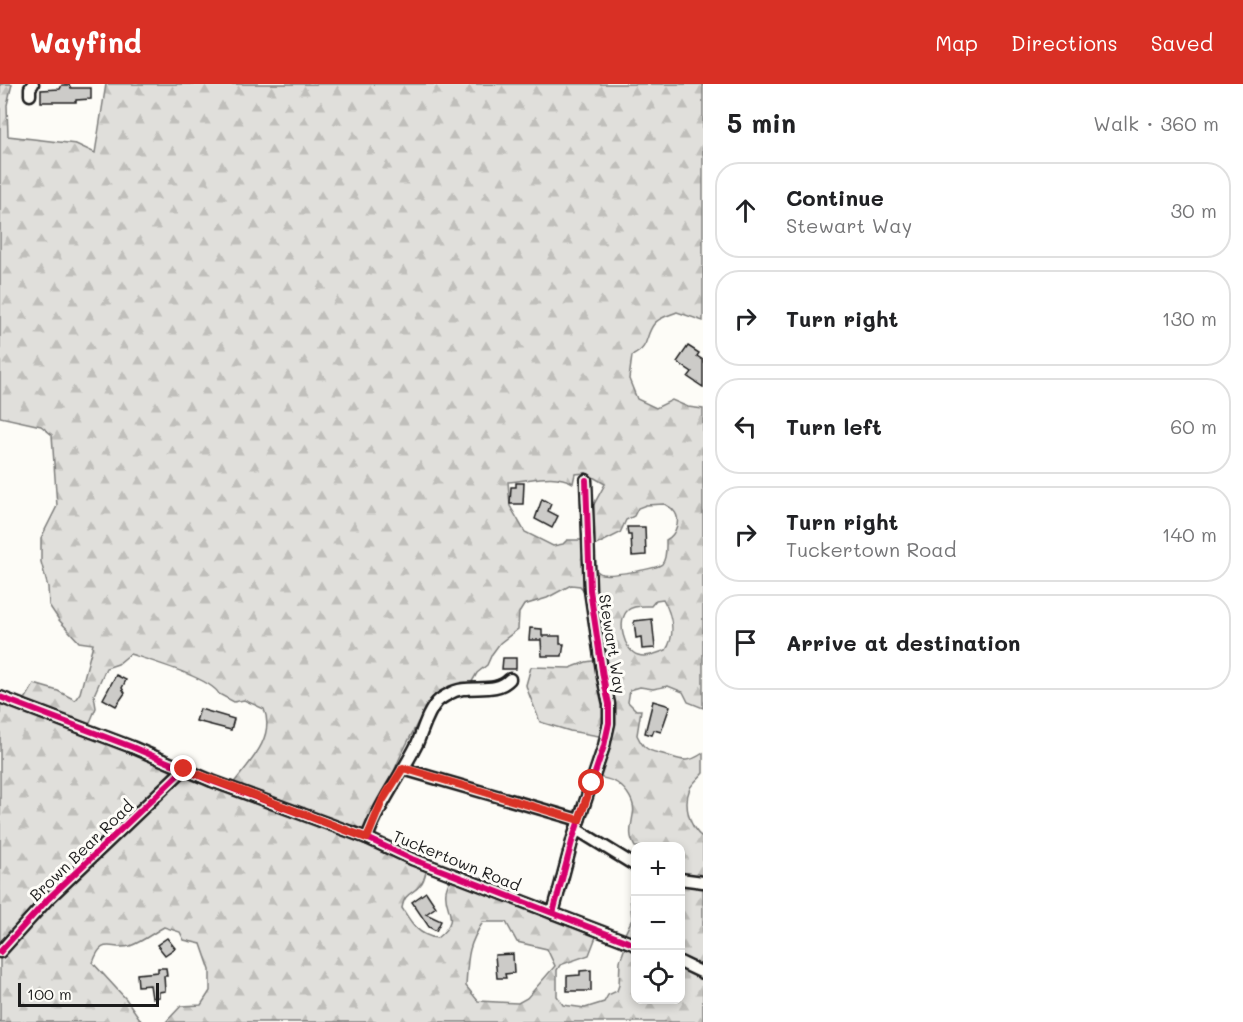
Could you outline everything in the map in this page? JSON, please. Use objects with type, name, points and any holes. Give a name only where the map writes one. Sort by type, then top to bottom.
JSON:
[{"type":"street","name":"Stewart Way","points":[[554,913],[609,723],[609,704],[590,590],[586,537],[586,480]]},
{"type":"street","points":[[367,838],[382,801],[403,768],[438,702],[460,689],[496,687],[504,685],[510,679]]},
{"type":"street","name":"Tuckertown Road","points":[[0,697],[367,838],[412,859],[631,943]]},
{"type":"street","points":[[403,768],[578,824],[631,862]]},
{"type":"street","name":"Brown Bear Road","points":[[0,952],[48,899],[184,769]]},
{"type":"street","points":[[685,880],[703,882]]},
{"type":"street","points":[[685,964],[703,973]]},
{"type":"green space","points":[[0,84],[12,84],[7,105],[8,136],[76,144],[95,153],[106,84],[703,84],[703,321],[677,312],[656,322],[645,345],[632,356],[629,379],[637,399],[656,408],[672,400],[688,407],[703,409],[703,708],[688,702],[683,692],[668,686],[653,689],[640,687],[630,690],[628,702],[636,710],[641,710],[637,735],[647,749],[683,760],[692,759],[703,753],[703,773],[690,788],[687,808],[694,828],[703,838],[703,1022],[166,1022],[181,1006],[201,1005],[210,991],[210,970],[201,944],[184,940],[180,932],[164,927],[130,946],[108,946],[100,949],[93,963],[126,999],[142,1022],[0,1022],[0,695],[23,703],[34,684],[58,691],[75,700],[80,693],[93,644],[79,642],[49,605],[48,587],[41,562],[41,538],[57,506],[52,435],[41,426],[0,417]],"holes":[[[586,473],[605,484],[587,517],[586,540],[567,540],[563,544],[553,546],[525,532],[510,506],[508,482],[558,478],[573,483],[575,474]],[[664,504],[676,514],[677,526],[670,538],[666,540],[664,562],[658,566],[634,572],[599,573],[591,566],[592,547],[620,533],[626,520],[634,516],[638,508]],[[571,585],[580,586],[586,593],[599,660],[570,668],[531,667],[526,685],[540,722],[570,731],[605,737],[594,776],[617,783],[630,797],[634,810],[631,828],[633,842],[685,842],[685,1004],[631,1004],[631,921],[623,938],[627,942],[620,961],[617,991],[608,995],[604,1002],[585,1008],[563,1005],[557,996],[557,970],[560,965],[589,955],[599,929],[452,873],[446,891],[450,914],[449,925],[437,938],[430,937],[416,928],[402,908],[407,896],[422,882],[428,864],[366,836],[418,722],[449,699],[471,691],[470,685],[477,673],[487,665],[500,643],[518,629],[519,613],[524,605],[547,598]],[[663,599],[669,611],[671,638],[666,650],[641,656],[629,648],[623,635],[624,615],[630,608],[651,606],[656,600]],[[130,654],[192,676],[234,702],[244,700],[264,709],[267,720],[263,740],[232,785],[88,727],[96,708],[94,695],[106,668],[118,664]],[[483,922],[506,922],[517,942],[547,949],[555,966],[527,998],[518,1003],[478,1001],[466,986],[471,946]]]},
{"type":"building","points":[[62,85],[69,85],[71,88],[91,88],[91,99],[76,100],[76,102],[41,102],[41,90],[60,89]]},
{"type":"building","points":[[688,346],[699,353],[697,356],[703,360],[703,387],[688,377],[692,372],[677,362]]},
{"type":"building","points":[[516,483],[524,483],[523,504],[510,504],[511,487],[516,487]]},
{"type":"building","points":[[542,499],[551,504],[548,511],[558,516],[552,528],[535,519]]},
{"type":"building","points":[[627,527],[645,527],[646,555],[632,556],[631,535],[628,535]]},
{"type":"building","points":[[652,619],[655,648],[642,649],[641,637],[636,638],[634,621]]},
{"type":"building","points":[[530,628],[542,629],[542,636],[560,636],[560,644],[564,644],[562,656],[542,656],[541,640],[529,640]]},
{"type":"building","points":[[503,658],[516,658],[516,669],[502,669]]},
{"type":"building","points":[[116,675],[126,680],[122,688],[125,693],[116,706],[103,699]]},
{"type":"building","points":[[653,701],[670,706],[661,732],[654,730],[652,735],[645,733]]},
{"type":"building","points":[[200,709],[234,719],[231,730],[196,721]]},
{"type":"building","points":[[426,892],[436,907],[426,914],[441,921],[436,931],[429,927],[412,902]]},
{"type":"building","points":[[167,938],[175,948],[165,955],[157,945]]},
{"type":"building","points":[[513,954],[514,973],[505,974],[506,978],[497,978],[495,955]]},
{"type":"building","points":[[158,968],[166,968],[165,991],[159,992],[159,997],[152,998],[150,985],[138,986],[137,974],[158,972]]},
{"type":"building","points":[[591,970],[591,991],[567,991],[567,976],[580,975],[580,971]]},
{"type":"cycle path","points":[[553,913],[573,838],[604,746],[609,723],[609,704],[590,590],[586,480]]},
{"type":"cycle path","points":[[0,697],[132,747],[212,781],[367,838],[412,859],[631,943]]},
{"type":"cycle path","points":[[0,952],[48,899],[184,769]]},
{"type":"route","points":[[184,769],[212,782],[367,838],[382,801],[403,768],[579,820],[592,783]]}]
